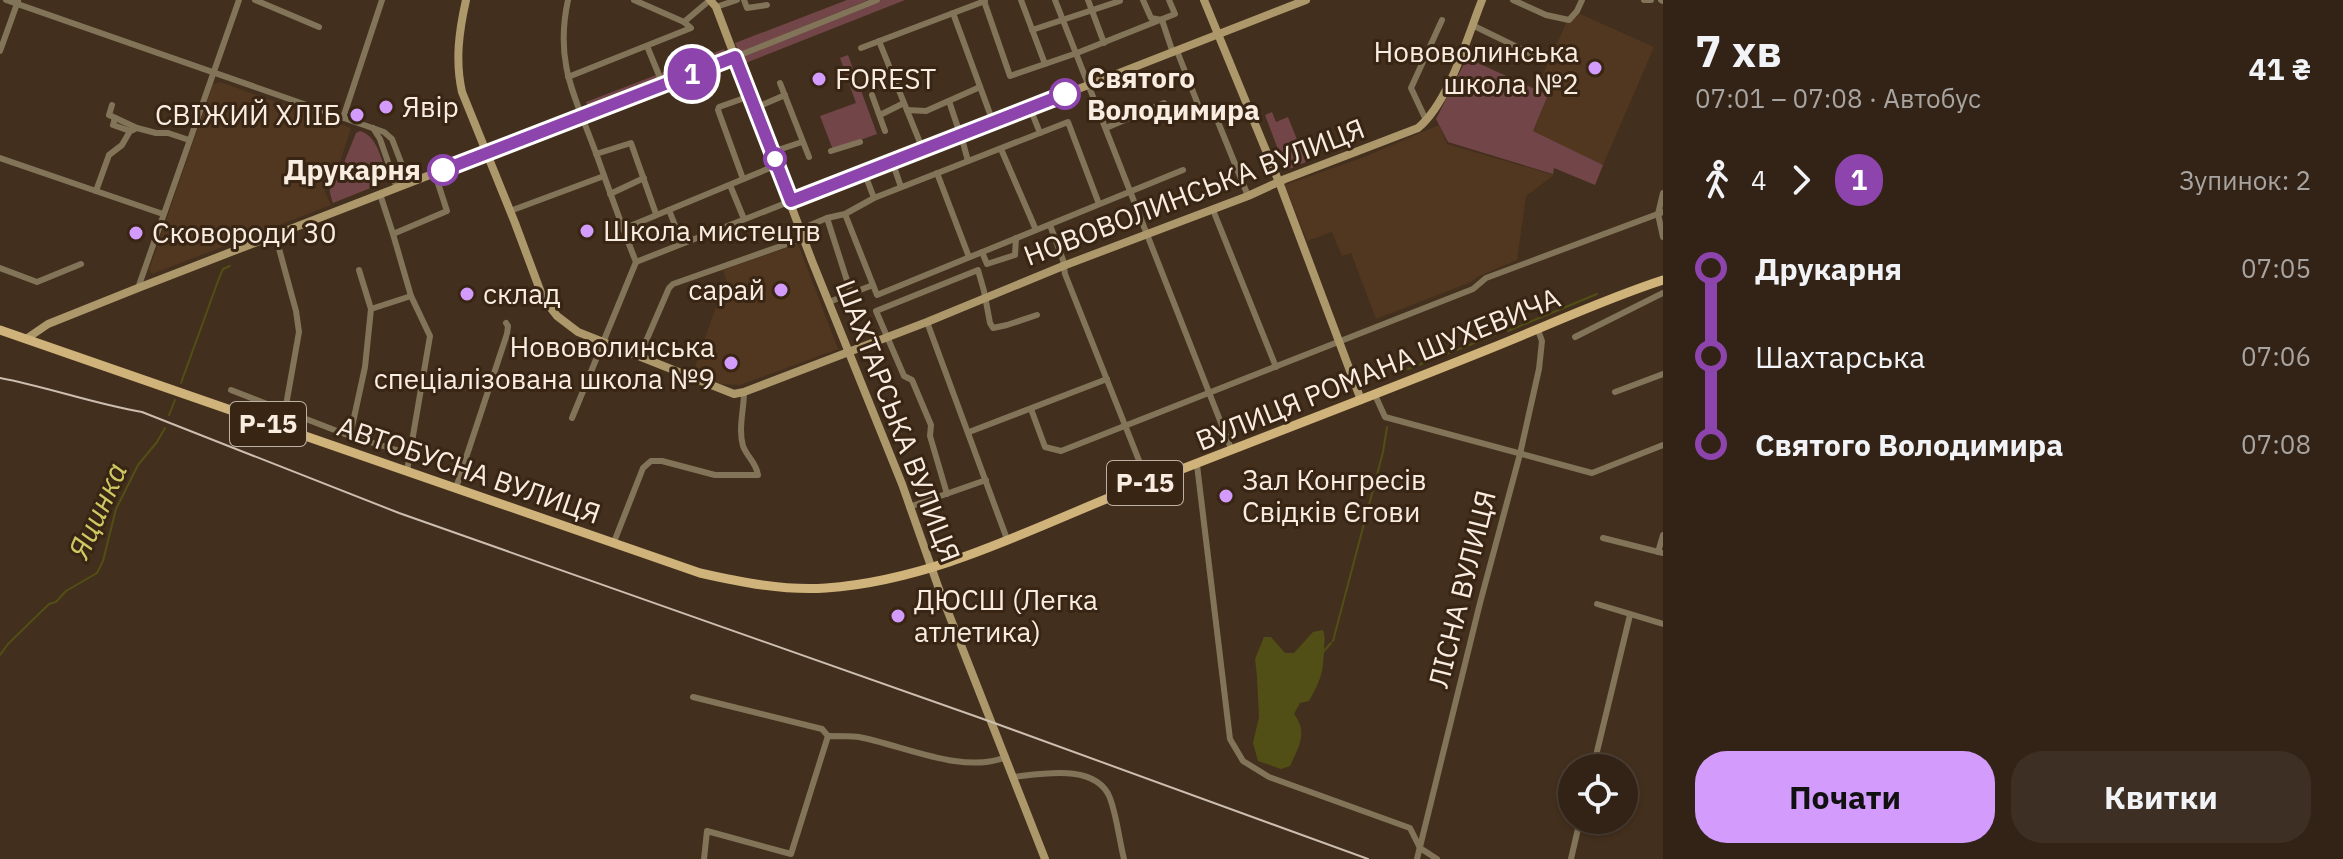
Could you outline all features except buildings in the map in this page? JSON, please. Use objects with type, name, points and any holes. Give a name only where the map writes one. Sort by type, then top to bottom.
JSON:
[{"type":"main road","name":"ВУЛИЦЯ РОМАНА ШУХЕВИЧА","points":[[931,569],[1663,280]]},
{"type":"main road","name":"АВТОБУСНА ВУЛИЦЯ","points":[[1,331],[700,573],[732,581],[823,589],[931,569]]},
{"type":"street","points":[[6,0],[373,128],[392,139],[409,183]]},
{"type":"street","points":[[138,288],[239,0]]},
{"type":"street","points":[[255,0],[319,27]]},
{"type":"street","points":[[343,118],[382,0]]},
{"type":"street","points":[[466,0],[460,27],[458,74],[462,92],[543,298],[557,316],[578,332],[721,390],[734,394],[744,392],[743,445],[757,465],[758,475],[715,475],[651,461],[643,468],[614,542]]},
{"type":"street","points":[[568,0],[563,26],[568,77],[636,262],[572,418]]},
{"type":"street","points":[[568,77],[691,28],[634,0]]},
{"type":"street","points":[[684,22],[712,2],[737,0]]},
{"type":"street","points":[[744,0],[747,8],[767,5]]},
{"type":"street","points":[[26,339],[48,324],[138,288],[381,196],[877,0]]},
{"type":"street","points":[[861,48],[985,0],[1010,76],[1175,14],[1169,0]]},
{"type":"street","points":[[1021,0],[1045,64]]},
{"type":"street","points":[[1055,0],[1232,451]]},
{"type":"street","points":[[1088,0],[1104,43]]},
{"type":"street","points":[[1143,0],[1151,18],[1162,20]]},
{"type":"street","points":[[1204,0],[1279,182],[1361,400]]},
{"type":"street","points":[[636,262],[923,150],[960,132],[1030,108],[1306,0]]},
{"type":"street","name":"НОВОВОЛИНСЬКА ВУЛИЦЯ","points":[[744,392],[1407,133],[1426,120],[1441,100],[1482,0]]},
{"type":"street","points":[[1513,0],[1546,15],[1569,20],[1582,0]]},
{"type":"street","points":[[1644,0],[1651,0]]},
{"type":"street","points":[[1032,30],[1120,1]]},
{"type":"street","points":[[0,51],[18,2]]},
{"type":"street","name":"ШАХТАРСЬКА ВУЛИЦЯ","points":[[712,2],[1045,859]]},
{"type":"street","points":[[953,13],[993,122]]},
{"type":"street","points":[[1162,20],[1201,112],[1214,112],[1248,196]]},
{"type":"street","points":[[1426,120],[1411,88],[1442,20]]},
{"type":"street","points":[[1472,25],[1546,61]]},
{"type":"street","points":[[879,41],[923,150]]},
{"type":"street","points":[[647,46],[663,85]]},
{"type":"street","points":[[780,83],[809,157]]},
{"type":"street","points":[[880,115],[906,107],[926,111],[980,87]]},
{"type":"street","points":[[755,108],[785,95]]},
{"type":"street","points":[[872,95],[885,131]]},
{"type":"street","points":[[743,179],[718,110],[750,96]]},
{"type":"street","points":[[949,101],[968,161]]},
{"type":"street","points":[[1106,128],[1164,103]]},
{"type":"street","points":[[112,105],[109,115],[133,130],[168,133],[189,140]]},
{"type":"street","points":[[1030,108],[1040,133]]},
{"type":"street","points":[[801,229],[845,214],[874,198],[1068,122],[1099,204]]},
{"type":"street","points":[[373,128],[380,139],[397,188]]},
{"type":"street","points":[[96,191],[109,155],[122,145],[133,130]]},
{"type":"street","points":[[772,152],[802,142]]},
{"type":"street","points":[[831,151],[860,142]]},
{"type":"street","points":[[596,154],[631,143],[656,214]]},
{"type":"street","points":[[1001,149],[1036,230]]},
{"type":"street","points":[[0,158],[163,214]]},
{"type":"street","points":[[892,161],[901,187]]},
{"type":"street","points":[[623,229],[777,165]]},
{"type":"street","points":[[845,214],[877,295],[1183,170]]},
{"type":"street","points":[[864,172],[874,198]]},
{"type":"street","points":[[937,173],[969,257]]},
{"type":"street","points":[[393,234],[447,211],[435,174]]},
{"type":"street","points":[[510,211],[604,176]]},
{"type":"street","points":[[610,194],[644,178]]},
{"type":"street","points":[[730,185],[744,219]]},
{"type":"street","points":[[1663,193],[1663,237]]},
{"type":"street","points":[[381,196],[411,296],[430,336],[407,471]]},
{"type":"street","points":[[669,210],[682,243]]},
{"type":"street","points":[[1213,210],[1276,367]]},
{"type":"street","name":"ВУЛИЦЯ РОМАНА ШУХЕВИЧА","points":[[1031,409],[1045,447],[1061,451],[1473,289],[1486,278],[1661,213]]},
{"type":"street","points":[[827,218],[851,293]]},
{"type":"street","points":[[1050,225],[1140,463],[1152,480]]},
{"type":"street","points":[[275,234],[299,332],[285,411]]},
{"type":"street","points":[[640,355],[673,284],[804,238]]},
{"type":"street","points":[[982,252],[987,264],[1015,255],[1016,238]]},
{"type":"street","points":[[0,268],[37,282],[81,264]]},
{"type":"street","points":[[350,436],[365,367],[371,309],[359,270]]},
{"type":"street","points":[[947,494],[930,436],[931,425],[912,380],[904,376],[876,311],[978,270],[993,328],[1037,315]]},
{"type":"street","points":[[829,302],[873,285]]},
{"type":"street","points":[[1575,337],[1663,293]]},
{"type":"street","points":[[371,309],[411,296]]},
{"type":"street","points":[[927,322],[1007,539]]},
{"type":"street","points":[[456,488],[507,334],[506,323]]},
{"type":"street","name":"ЛІСНА ВУЛИЦЯ","points":[[1417,859],[1520,454],[1541,355],[1542,341],[1538,330]]},
{"type":"street","points":[[1615,392],[1663,374]]},
{"type":"street","points":[[969,432],[1107,379]]},
{"type":"street","name":"АВТОБУСНА ВУЛИЦЯ","points":[[231,390],[350,436],[410,454]]},
{"type":"street","points":[[1375,395],[1385,417],[1592,473],[1663,445]]},
{"type":"street","points":[[1197,465],[1230,739],[1243,761],[1269,777],[1410,828],[1420,848],[1437,859]]},
{"type":"street","points":[[909,507],[986,480]]},
{"type":"street","points":[[1603,538],[1660,553],[1663,535]]},
{"type":"street","points":[[1597,604],[1663,624]]},
{"type":"street","points":[[1596,754],[1630,615]]},
{"type":"street","points":[[693,697],[822,729],[828,736],[859,737],[934,758],[993,761],[1006,757]]},
{"type":"street","points":[[704,859],[707,831],[791,854],[828,736]]},
{"type":"street","points":[[1013,777],[1057,773],[1082,775],[1101,785],[1110,797],[1124,859]]},
{"type":"street","points":[[1571,859],[1577,834]]},
{"type":"shaded area","points":[[847,0],[868,0],[739,53],[735,43]]},
{"type":"shaded area","points":[[881,0],[905,0],[743,64],[739,56]]},
{"type":"shaded area","name":"Нововолинська школа №2","points":[[1578,13],[1654,47],[1603,165],[1533,131],[1548,96],[1536,90],[1567,21]]},
{"type":"shaded area","points":[[724,49],[726,56],[588,108],[586,102]]},
{"type":"shaded area","points":[[848,55],[877,134],[833,150],[820,116],[856,103],[840,58]]},
{"type":"shaded area","points":[[1467,58],[1548,95],[1533,131],[1603,165],[1595,185],[1554,168],[1553,174],[1448,142],[1436,119]]},
{"type":"shaded area","points":[[727,62],[730,68],[592,122],[590,115]]},
{"type":"shaded area","points":[[220,82],[351,128],[338,168],[332,166],[326,181],[325,192],[331,205],[152,274],[149,270],[213,84]]},
{"type":"shaded area","points":[[1272,112],[1276,122],[1288,117],[1306,162],[1284,171],[1265,115]]},
{"type":"shaded area","points":[[1439,125],[1447,144],[1554,175],[1526,196],[1517,260],[1471,282],[1376,319],[1351,253],[1342,256],[1332,232],[1307,241],[1285,185],[1364,157]]},
{"type":"shaded area","points":[[360,131],[373,141],[385,168],[372,175],[370,181],[373,187],[333,203],[331,178],[337,180],[356,133]]},
{"type":"shaded area","points":[[798,244],[838,349],[740,385],[720,384],[693,372],[716,307],[733,300],[723,270]]},
{"type":"shaded area","points":[[1323,630],[1322,671],[1309,701],[1300,703],[1294,714],[1301,733],[1290,766],[1281,769],[1258,761],[1253,743],[1259,717],[1255,659],[1264,637],[1271,637],[1285,653],[1294,653],[1313,632]]},
{"type":"waterway","name":"Яцинка","points":[[181,383],[223,269],[230,266]]},
{"type":"waterway","points":[[1508,331],[1597,294]]},
{"type":"waterway","points":[[1408,369],[1495,335]]},
{"type":"waterway","name":"Яцинка","points":[[169,415],[175,400]]},
{"type":"waterway","points":[[1333,641],[1387,427]]},
{"type":"waterway","name":"Яцинка","points":[[0,655],[49,604],[97,573],[116,509],[138,465],[165,428]]},
{"type":"waterway","points":[[1323,652],[1331,643]]},
{"type":"railway","points":[[0,378],[142,412],[399,513],[986,720],[1368,859]]},
{"type":"bus line","name":"1","points":[[443,170],[735,57],[791,201],[1065,94]]},
{"type":"place","name":"Нововолинська школа №2","points":[[1595,68]]},
{"type":"place","name":"FOREST","points":[[819,79]]},
{"type":"place","name":"Святого Володимира","points":[[1065,94]]},
{"type":"place","name":"Явір","points":[[386,107]]},
{"type":"place","name":"СВІЖИЙ ХЛІБ","points":[[357,115]]},
{"type":"place","name":"Друкарня","points":[[443,170]]},
{"type":"place","name":"Школа мистецтв","points":[[587,231]]},
{"type":"place","name":"Сковороди 30","points":[[136,233]]},
{"type":"place","name":"сарай","points":[[781,290]]},
{"type":"place","name":"склад","points":[[467,294]]},
{"type":"place","name":"Нововолинська спеціалізована школа №9","points":[[731,363]]},
{"type":"place","name":"Зал Конгресів Свідків Єгови","points":[[1226,496]]},
{"type":"place","name":"ДЮСШ (Легка атлетика)","points":[[898,616]]}]
